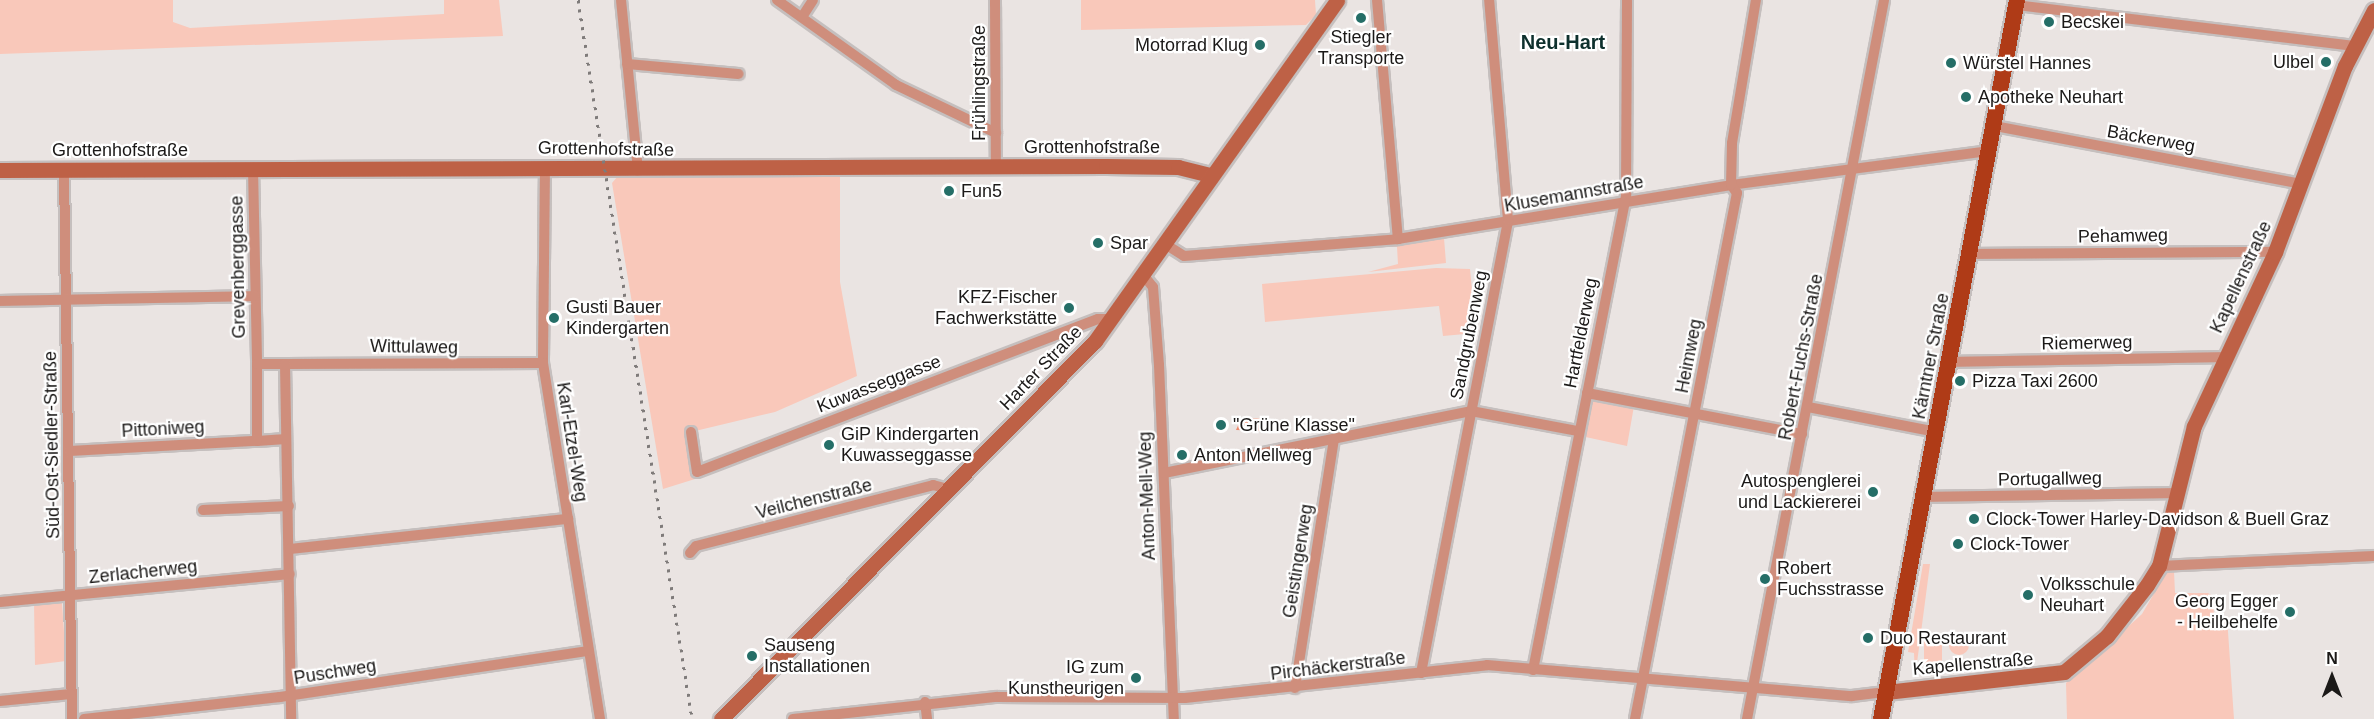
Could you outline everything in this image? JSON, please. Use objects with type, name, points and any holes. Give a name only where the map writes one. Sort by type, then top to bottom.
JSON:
[{"type":"main road","name":"Harter Straße","points":[[721,719],[948,489],[1051,389],[1112,319],[1144,276],[1210,175],[1337,0]]},
{"type":"main road","name":"Kärntner Straße","points":[[1881,719],[1971,254],[2016,2]]},
{"type":"main road","name":"Kapellenstraße","points":[[1886,692],[2064,672],[2107,636],[2159,566],[2175,493],[2193,428],[2275,252],[2354,46],[2374,9]]},
{"type":"main road","name":"Grottenhofstraße","points":[[0,170],[1178,167],[1210,175]]},
{"type":"street","points":[[621,0],[638,170]]},
{"type":"street","points":[[777,0],[896,85],[996,133]]},
{"type":"street","points":[[802,17],[813,0]]},
{"type":"street","name":"Frühlingstraße","points":[[995,0],[996,167]]},
{"type":"street","points":[[1377,0],[1398,239]]},
{"type":"street","name":"Sandgrubenweg","points":[[1421,673],[1470,411],[1509,220],[1489,0]]},
{"type":"street","name":"Hartfelderweg","points":[[1533,670],[1623,201],[1627,0]]},
{"type":"street","name":"Heimweg","points":[[1635,719],[1737,193],[1731,185],[1732,143],[1756,0]]},
{"type":"street","name":"Robert-Fuchs-Straße","points":[[1747,719],[1854,169],[1884,0]]},
{"type":"street","points":[[2016,2],[2354,46]]},
{"type":"street","points":[[627,64],[739,74]]},
{"type":"street","name":"Bäckerweg","points":[[1995,126],[2302,184]]},
{"type":"street","name":"Klusemannstraße","points":[[1165,244],[1184,256],[1398,239],[1731,185],[1990,152]]},
{"type":"street","name":"Karl-Etzel-Weg","points":[[545,167],[543,363],[600,719]]},
{"type":"street","name":"Grevenberggasse","points":[[253,168],[257,441]]},
{"type":"street","name":"Süd-Ost-Siedler-Straße","points":[[64,170],[70,451],[72,719]]},
{"type":"street","name":"Pehamweg","points":[[1971,254],[2275,252]]},
{"type":"street","name":"Anton-Mell-Weg","points":[[1144,276],[1153,287],[1164,473],[1169,697],[1174,719]]},
{"type":"street","points":[[0,301],[255,296]]},
{"type":"street","name":"Kuwasseggasse","points":[[691,432],[697,472],[1098,319],[1112,319]]},
{"type":"street","name":"Riemerweg","points":[[1950,362],[2225,357]]},
{"type":"street","name":"Wittulaweg","points":[[285,364],[543,363]]},
{"type":"street","name":"Grevenberggasse","points":[[257,364],[285,364]]},
{"type":"street","points":[[285,364],[290,549],[291,719]]},
{"type":"street","points":[[1587,393],[1802,434]]},
{"type":"street","points":[[1808,406],[1937,432]]},
{"type":"street","points":[[1164,473],[1470,411],[1578,431]]},
{"type":"street","points":[[257,441],[286,439]]},
{"type":"street","name":"Geistingerweg","points":[[1295,688],[1334,440]]},
{"type":"street","name":"Pittoniweg","points":[[70,451],[257,441]]},
{"type":"street","name":"Veilchenstraße","points":[[690,553],[696,546],[933,485],[948,489]]},
{"type":"street","name":"Portugallweg","points":[[1924,497],[2175,493]]},
{"type":"street","points":[[203,510],[289,506]]},
{"type":"street","points":[[290,549],[568,519]]},
{"type":"street","points":[[2159,566],[2374,556]]},
{"type":"street","name":"Zerlacherweg","points":[[0,602],[290,574]]},
{"type":"street","name":"Puschweg","points":[[84,719],[291,696],[589,651]]},
{"type":"street","name":"Pirchäckerstraße","points":[[793,719],[925,702],[1039,695],[1169,697],[1295,688],[1487,665],[1852,696],[1886,692]]},
{"type":"street","points":[[0,702],[71,694]]},
{"type":"street","points":[[925,702],[927,719]]},
{"type":"shaded area","points":[[0,0],[173,0],[173,22],[190,28],[444,14],[444,0],[499,0],[503,36],[0,54]]},
{"type":"shaded area","points":[[1081,0],[1315,0],[1316,15],[1306,25],[1081,30]]},
{"type":"shaded area","points":[[840,174],[840,282],[857,376],[775,412],[691,432],[695,479],[663,489],[612,183],[618,176]]},
{"type":"shaded area","points":[[1444,238],[1446,263],[1368,272],[1398,264],[1397,247],[1374,247]]},
{"type":"shaded area","points":[[1436,268],[1470,269],[1476,333],[1443,336],[1439,306],[1265,322],[1262,284]]},
{"type":"shaded area","points":[[1590,400],[1634,406],[1627,446],[1581,436]]},
{"type":"shaded area","points":[[1268,418],[1267,431],[1236,430],[1241,419]]},
{"type":"shaded area","points":[[1923,564],[1930,564],[1915,678],[1914,653],[1908,652]]},
{"type":"shaded area","points":[[2174,571],[2175,593],[2208,593],[2213,596],[2214,618],[2227,617],[2234,719],[2067,719],[2066,683],[2142,614],[2166,573]]},
{"type":"shaded area","points":[[34,603],[62,603],[66,661],[35,665]]},
{"type":"shaded area","points":[[1959,635],[1966,638],[1969,645],[1966,652],[1959,655],[1952,652],[1949,645],[1952,638]]},
{"type":"shaded area","points":[[1924,636],[1942,636],[1942,668],[1924,668]]},
{"type":"railway","points":[[578,0],[692,719]]},
{"type":"place","name":"Stiegler Transporte","points":[[1361,18]]},
{"type":"place","name":"Becskei","points":[[2049,22]]},
{"type":"place","name":"Motorrad Klug","points":[[1260,45]]},
{"type":"place","name":"Ulbel","points":[[2326,62]]},
{"type":"place","name":"Würstel Hannes","points":[[1951,63]]},
{"type":"place","name":"Apotheke Neuhart","points":[[1966,97]]},
{"type":"place","name":"Fun5","points":[[949,191]]},
{"type":"place","name":"Spar","points":[[1098,243]]},
{"type":"place","name":"KFZ-Fischer Fachwerkstätte","points":[[1069,308]]},
{"type":"place","name":"Gusti Bauer Kindergarten","points":[[554,318]]},
{"type":"place","name":"Pizza Taxi 2600","points":[[1960,381]]},
{"type":"place","name":"\"Grüne Klasse\"","points":[[1221,425]]},
{"type":"place","name":"GiP Kindergarten Kuwasseggasse","points":[[829,445]]},
{"type":"place","name":"Anton Mellweg","points":[[1182,455]]},
{"type":"place","name":"Autospenglerei und Lackiererei","points":[[1873,492]]},
{"type":"place","name":"Clock-Tower Harley-Davidson & Buell Graz","points":[[1974,519]]},
{"type":"place","name":"Clock-Tower","points":[[1958,544]]},
{"type":"place","name":"Robert Fuchsstrasse","points":[[1765,579]]},
{"type":"place","name":"Volksschule Neuhart","points":[[2028,595]]},
{"type":"place","name":"Georg Egger - Heilbehelfe","points":[[2290,612]]},
{"type":"place","name":"Duo Restaurant","points":[[1868,638]]},
{"type":"place","name":"Sauseng Installationen","points":[[752,656]]},
{"type":"place","name":"IG zum Kunstheurigen","points":[[1136,678]]},
{"type":"district","name":"Neu-Hart","points":[[1563,42]]}]
